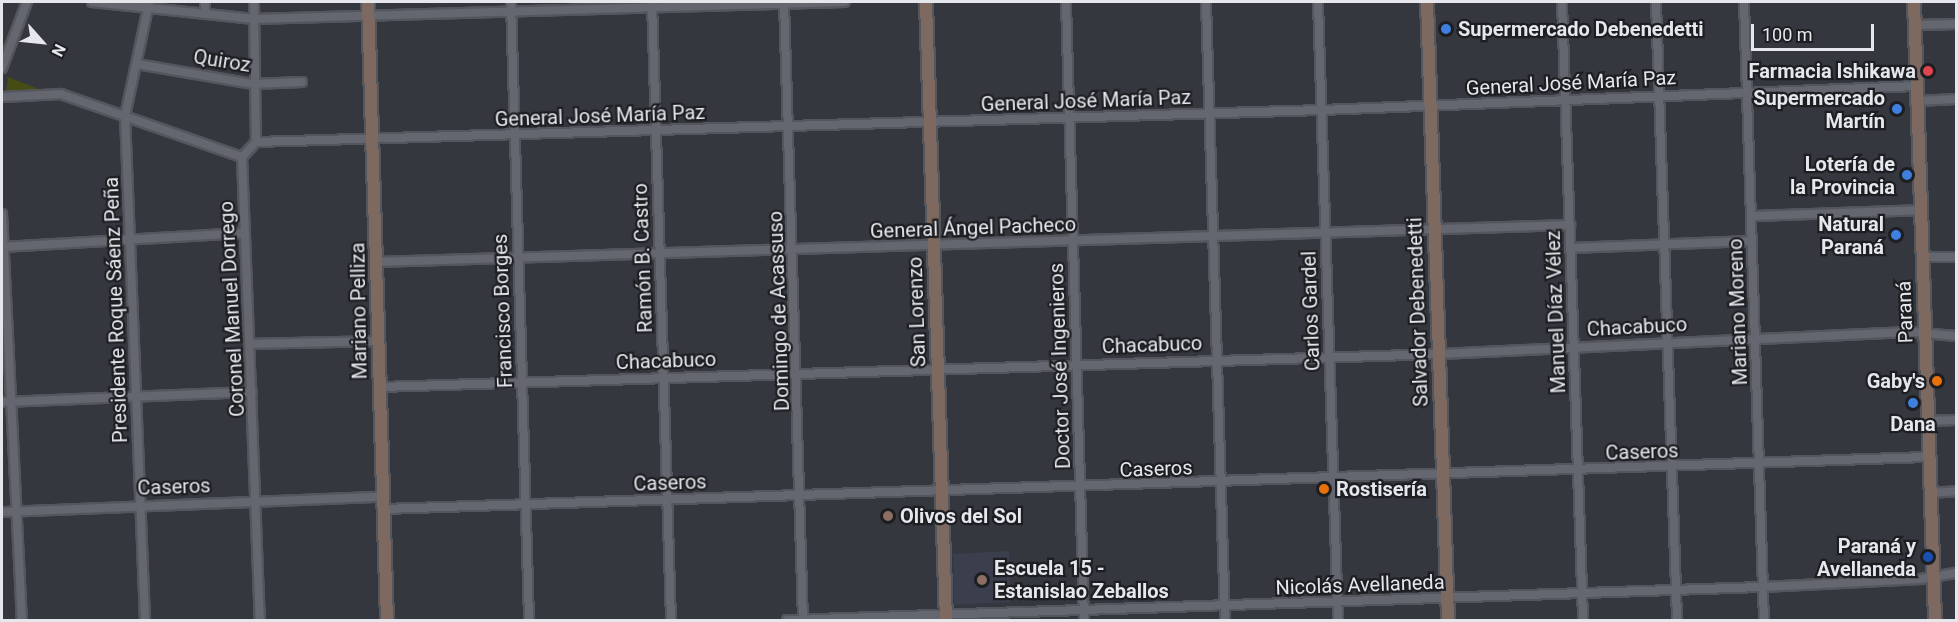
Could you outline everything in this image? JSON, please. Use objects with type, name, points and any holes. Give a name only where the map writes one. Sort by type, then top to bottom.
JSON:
[{"type":"street","points":[[2,68],[27,2]]},
{"type":"street","points":[[92,2],[149,4],[205,14],[254,19],[511,13],[652,4],[845,2]]},
{"type":"street","points":[[205,2],[205,14]]},
{"type":"street","points":[[2,97],[61,94],[242,157],[256,142],[253,84],[254,2]]},
{"type":"street","name":"Mariano Pelliza","points":[[368,2],[387,621]]},
{"type":"street","name":"Francisco Borges","points":[[511,2],[529,621]]},
{"type":"street","name":"San Lorenzo","points":[[926,2],[946,618]]},
{"type":"street","name":"Doctor José Ingenieros","points":[[1066,2],[1084,621]]},
{"type":"street","points":[[1206,2],[1225,621]]},
{"type":"street","name":"Carlos Gardel","points":[[1318,2],[1331,480],[1338,621]]},
{"type":"street","name":"Salvador Debenedetti","points":[[1427,2],[1448,621]]},
{"type":"street","name":"Manuel Díaz Vélez","points":[[1562,2],[1583,621]]},
{"type":"street","points":[[1656,2],[1677,621]]},
{"type":"street","name":"Mariano Moreno","points":[[1744,2],[1764,621]]},
{"type":"street","name":"Paraná","points":[[1914,2],[1935,621]]},
{"type":"street","name":"Domingo de Acassuso","points":[[784,3],[795,250],[803,620]]},
{"type":"street","name":"Presidente Roque Sáenz Peña","points":[[145,621],[125,116],[149,4]]},
{"type":"street","name":"Ramón B. Castro","points":[[652,4],[671,621]]},
{"type":"street","points":[[1915,25],[1956,24]]},
{"type":"street","name":"Quiroz","points":[[137,64],[253,84],[302,82]]},
{"type":"street","name":"General José María Paz","points":[[256,142],[1209,114],[1430,106],[1565,98],[1917,86]]},
{"type":"street","points":[[1918,101],[1956,99]]},
{"type":"street","name":"Coronel Manuel Dorrego","points":[[242,157],[260,621]]},
{"type":"street","points":[[1751,216],[1921,210]]},
{"type":"street","points":[[2,214],[6,402],[16,512],[22,621]]},
{"type":"street","name":"General Ángel Pacheco","points":[[377,262],[1569,225]]},
{"type":"street","points":[[2,247],[244,233]]},
{"type":"street","points":[[1570,248],[1752,241]]},
{"type":"street","points":[[1923,258],[1956,257]]},
{"type":"street","name":"Chacabuco","points":[[380,387],[1440,354],[1755,338],[1925,333],[1956,336]]},
{"type":"street","points":[[250,344],[378,341]]},
{"type":"street","points":[[6,402],[252,392]]},
{"type":"street","points":[[1928,421],[1956,420]]},
{"type":"street","name":"Caseros","points":[[2,512],[256,501],[526,505],[800,494],[1331,480],[1929,457]]},
{"type":"street","points":[[1930,493],[1956,491]]},
{"type":"street","name":"Nicolás Avellaneda","points":[[787,621],[946,618],[1338,601],[1763,587],[1956,573]]},
{"type":"shaded area","name":"Escuela 15 - Estanislao Zeballos","points":[[1009,551],[1011,602],[954,605],[953,554]]},
{"type":"green space","points":[[8,77],[44,91],[6,94]]},
{"type":"place","name":"Supermercado Debenedetti","points":[[1446,29]]},
{"type":"place","name":"Farmacia Ishikawa","points":[[1928,71]]},
{"type":"place","name":"Supermercado Martín","points":[[1897,109]]},
{"type":"place","name":"Lotería de la Provincia","points":[[1907,175]]},
{"type":"place","name":"Natural Paraná","points":[[1896,235]]},
{"type":"place","name":"Gaby's","points":[[1937,381]]},
{"type":"place","name":"Dana","points":[[1913,403]]},
{"type":"place","name":"Rostisería","points":[[1324,489]]},
{"type":"place","name":"Olivos del Sol","points":[[888,516]]},
{"type":"place","name":"Paraná y Avellaneda","points":[[1928,557]]},
{"type":"place","name":"Escuela 15 - Estanislao Zeballos","points":[[982,580]]}]
